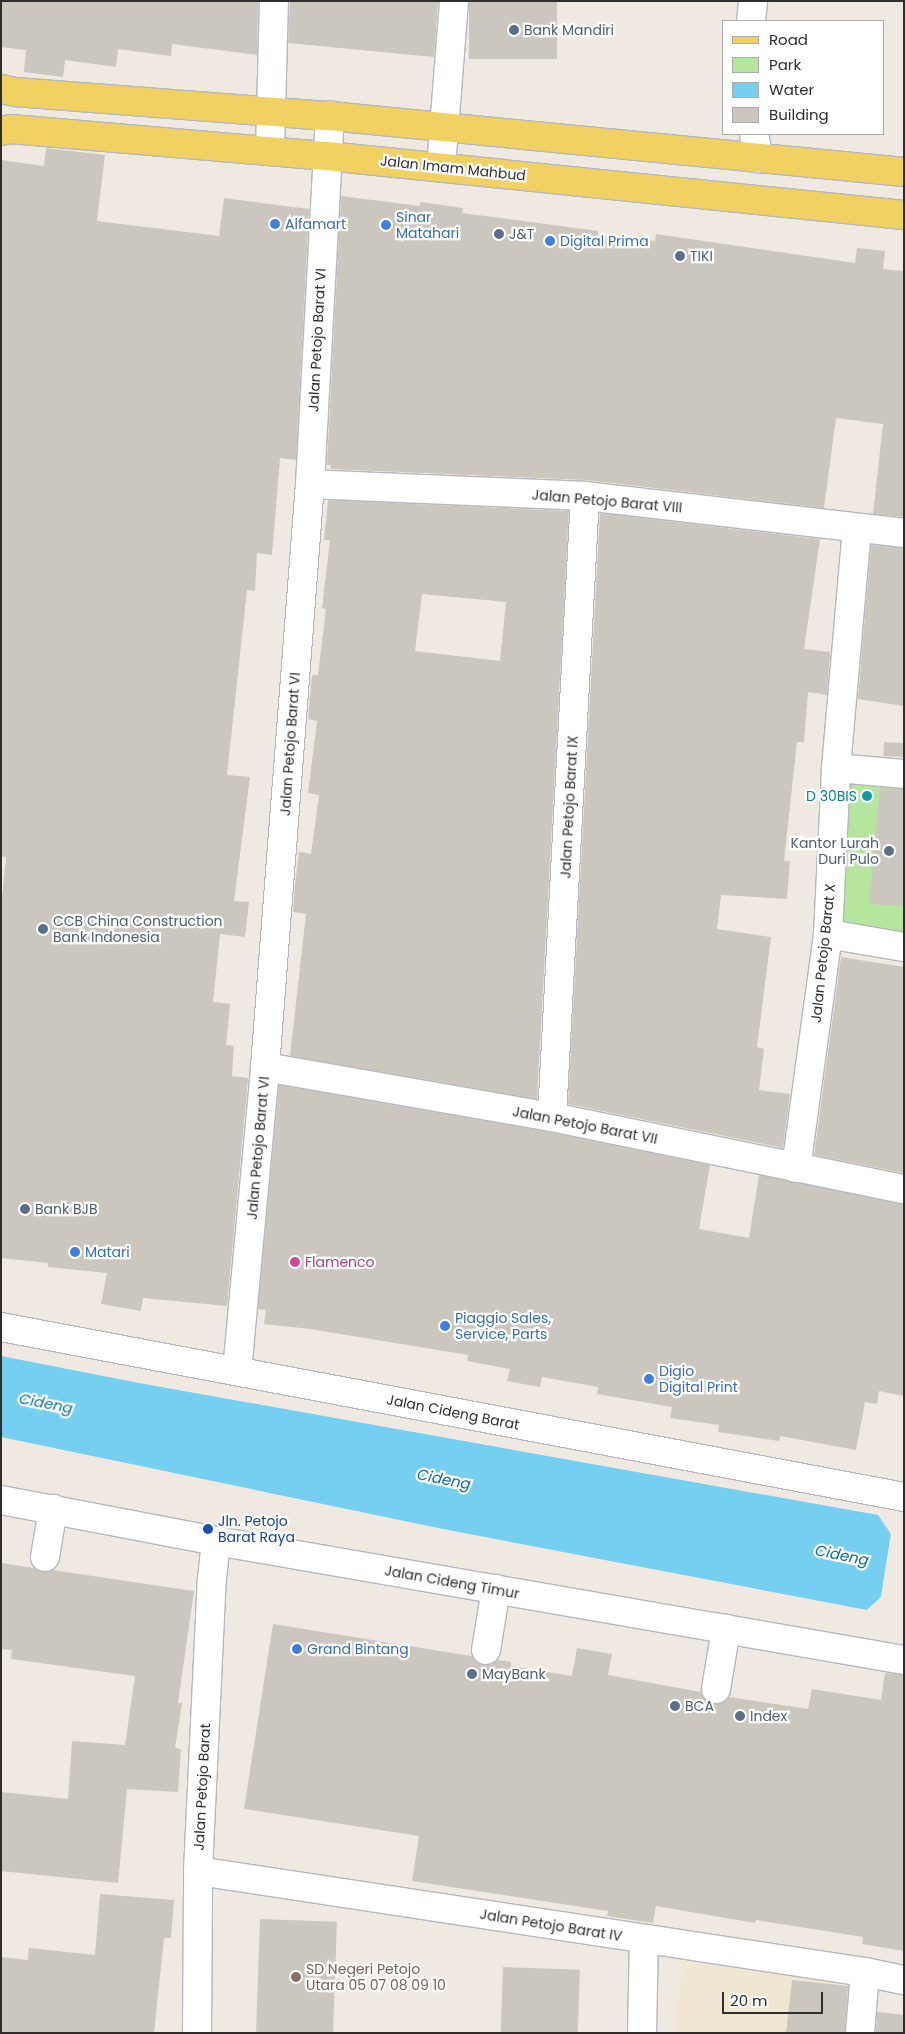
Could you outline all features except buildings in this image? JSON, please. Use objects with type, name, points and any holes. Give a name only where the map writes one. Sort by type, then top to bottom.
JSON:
[{"type":"main road","points":[[1,88],[15,92],[270,111],[444,127],[756,146],[904,172]]},
{"type":"main road","name":"Jalan Imam Mahbud","points":[[1,131],[11,129],[327,156],[904,215]]},
{"type":"street","points":[[270,151],[274,1]]},
{"type":"street","points":[[441,167],[454,1]]},
{"type":"street","points":[[751,20],[753,1]]},
{"type":"street","name":"Jalan Petojo Barat VI","points":[[238,1371],[265,1067],[310,484],[330,116]]},
{"type":"street","name":"Jalan Petojo Barat VIII","points":[[310,484],[585,496],[904,533]]},
{"type":"street","name":"Jalan Petojo Barat IX","points":[[552,1117],[585,496]]},
{"type":"street","name":"Jalan Petojo Barat X","points":[[796,1168],[828,934],[836,768],[857,529]]},
{"type":"street","points":[[836,768],[904,774]]},
{"type":"street","points":[[828,934],[904,947]]},
{"type":"street","name":"Jalan Petojo Barat VII","points":[[265,1067],[552,1117],[904,1189]]},
{"type":"street","name":"Jalan Cideng Barat","points":[[1,1327],[904,1497]]},
{"type":"street","name":"Jalan Cideng Timur","points":[[1,1500],[216,1541],[904,1660]]},
{"type":"street","points":[[45,1556],[52,1509]]},
{"type":"street","name":"Jalan Petojo Barat","points":[[197,2033],[198,1871],[212,1579],[216,1541]]},
{"type":"street","points":[[486,1650],[496,1589]]},
{"type":"street","points":[[716,1689],[726,1629]]},
{"type":"street","name":"Jalan Petojo Barat IV","points":[[198,1871],[865,1972],[904,1980]]},
{"type":"street","points":[[642,2033],[644,1939]]},
{"type":"street","points":[[860,2033],[865,1972]]},
{"type":"shaded area","points":[[683,1961],[861,1981],[855,2033],[675,2033]]},
{"type":"green space","points":[[836,768],[904,775],[904,947],[828,934]]},
{"type":"water","name":"Cideng","points":[[1,1356],[139,1383],[878,1515],[891,1534],[881,1597],[867,1610],[443,1529],[1,1437]]},
{"type":"pier","points":[[878,1515],[887,1521],[894,1534],[884,1598],[870,1610],[867,1610],[881,1597],[891,1534]]},
{"type":"place","name":"Bank Mandiri","points":[[514,30]]},
{"type":"place","name":"Alfamart","points":[[275,224]]},
{"type":"place","name":"Sinar Matahari","points":[[386,225]]},
{"type":"place","name":"J&T","points":[[499,234]]},
{"type":"place","name":"Digital Prima","points":[[550,241]]},
{"type":"place","name":"TIKI","points":[[680,256]]},
{"type":"place","name":"D 30BIS","points":[[867,796]]},
{"type":"place","name":"Kantor Lurah Duri Pulo","points":[[889,851]]},
{"type":"place","name":"CCB China Construction Bank Indonesia","points":[[43,929]]},
{"type":"place","name":"Bank BJB","points":[[25,1209]]},
{"type":"place","name":"Matari","points":[[75,1252]]},
{"type":"place","name":"Flamenco","points":[[295,1262]]},
{"type":"place","name":"Piaggio Sales, Service, Parts","points":[[445,1326]]},
{"type":"place","name":"Digio Digital Print","points":[[649,1379]]},
{"type":"place","name":"Jln. Petojo Barat Raya","points":[[208,1529]]},
{"type":"place","name":"Grand Bintang","points":[[297,1649]]},
{"type":"place","name":"MayBank","points":[[472,1674]]},
{"type":"place","name":"BCA","points":[[675,1706]]},
{"type":"place","name":"Index","points":[[740,1716]]},
{"type":"place","name":"SD Negeri Petojo Utara 05 07 08 09 10","points":[[296,1977]]}]
